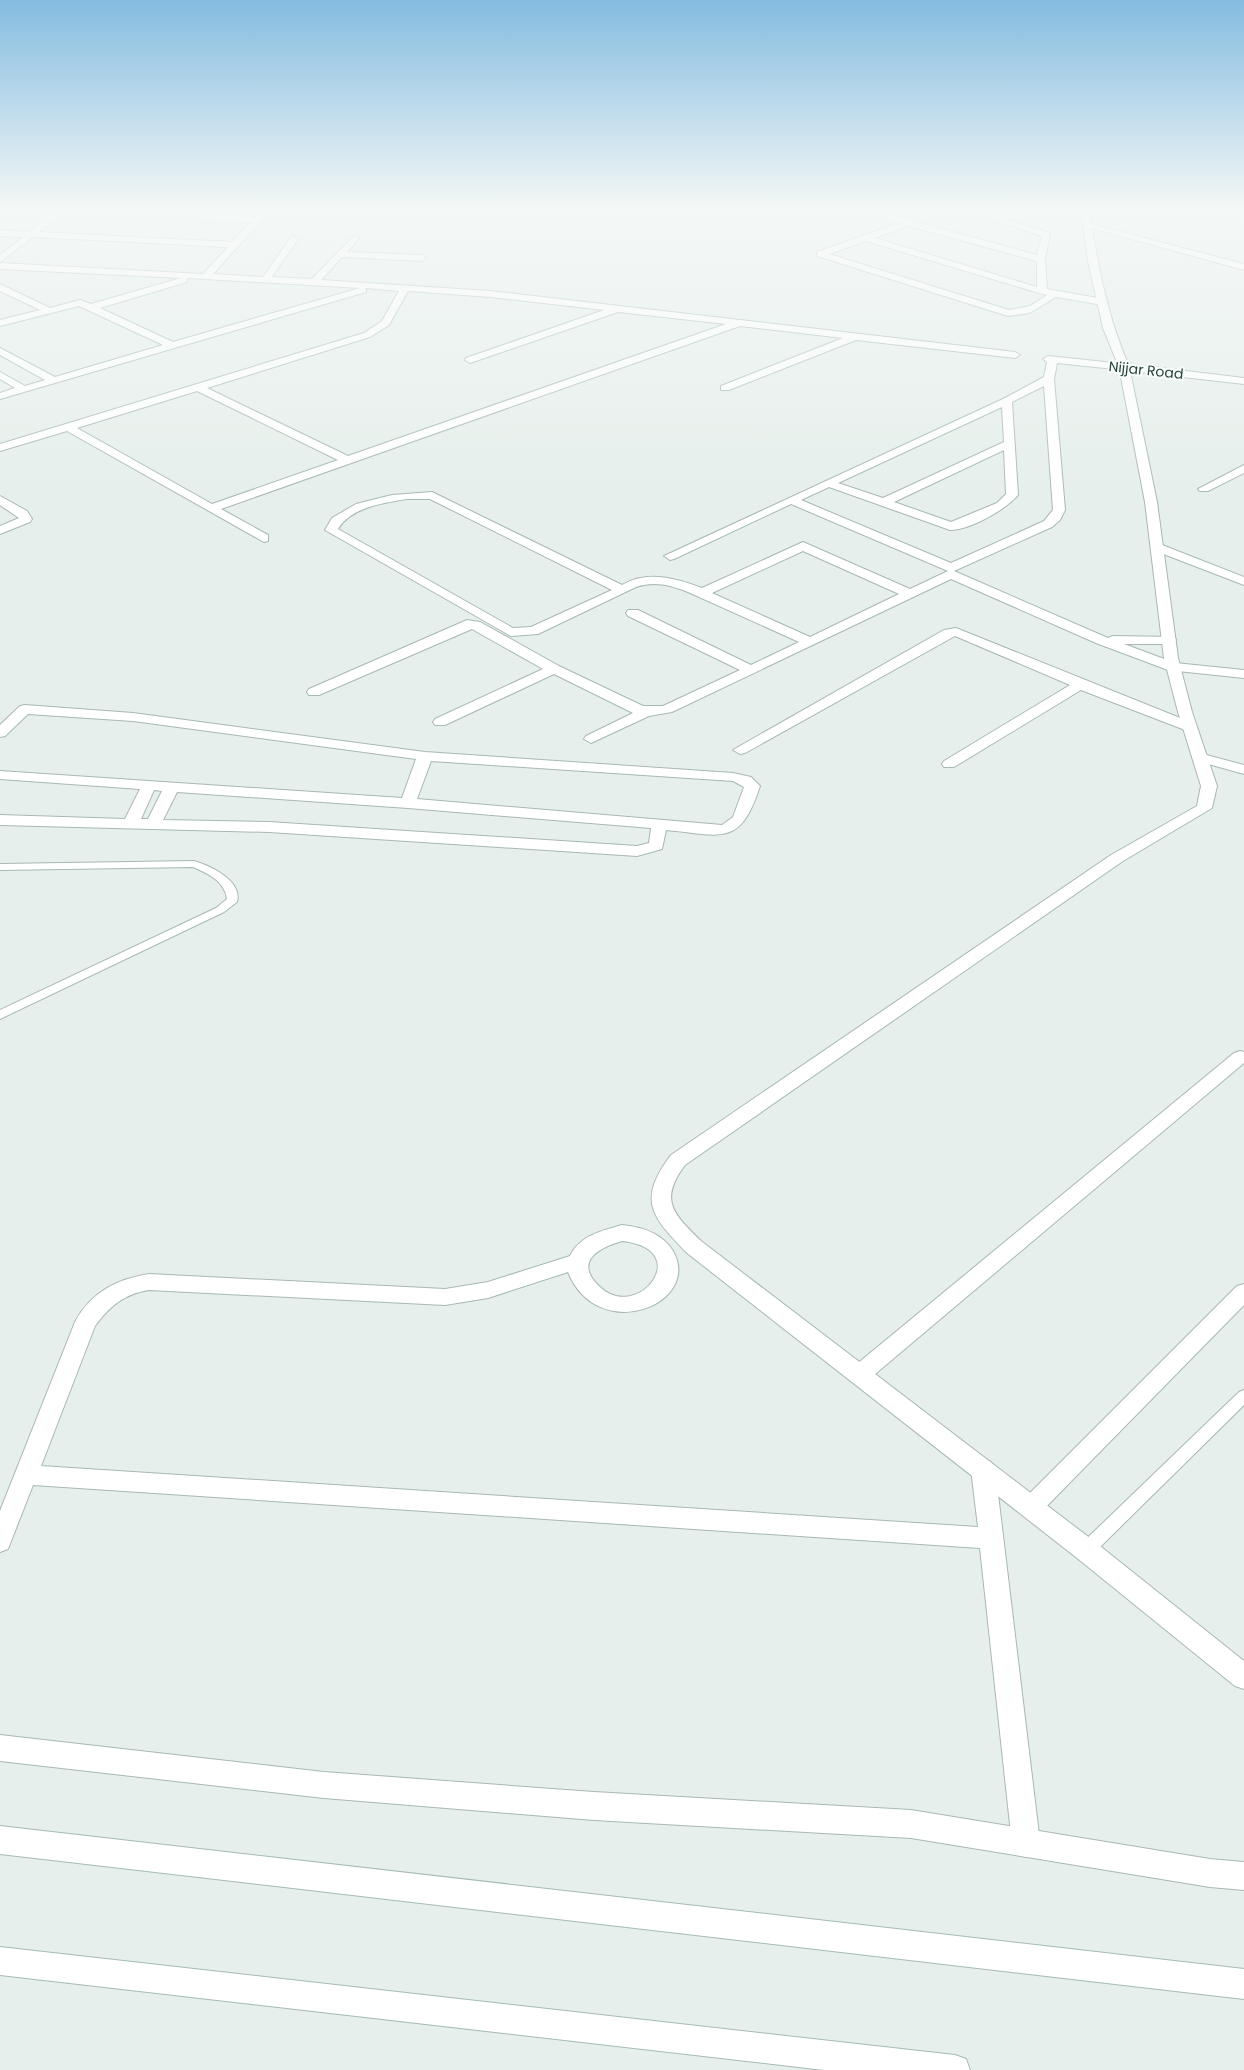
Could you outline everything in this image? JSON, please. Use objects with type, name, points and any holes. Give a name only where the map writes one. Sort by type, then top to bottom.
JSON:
[{"type":"street","points":[[39,306],[48,310]]},
{"type":"street","points":[[0,323],[68,306]]},
{"type":"street","points":[[88,306],[172,346]]},
{"type":"street","points":[[92,307],[97,306]]},
{"type":"street","points":[[0,396],[309,306]]},
{"type":"street","points":[[0,448],[375,332],[386,323],[395,306]]},
{"type":"street","points":[[598,306],[1015,355]]},
{"type":"street","points":[[984,306],[1008,313],[1019,313],[1036,306]]},
{"type":"street","points":[[1104,306],[1107,328],[1124,367],[1151,502],[1173,668],[1209,786],[1204,808],[1117,858],[678,1160],[664,1176],[659,1190],[660,1205],[673,1226],[687,1240],[983,1469],[1244,1677]]},
{"type":"street","points":[[470,360],[619,308]]},
{"type":"street","points":[[212,508],[740,323]]},
{"type":"street","points":[[725,388],[856,336]]},
{"type":"street","points":[[0,351],[53,380]]},
{"type":"street","name":"Nijjar Road","points":[[1049,379],[1050,359],[1244,381]]},
{"type":"street","points":[[0,375],[23,389]]},
{"type":"street","points":[[670,556],[791,500],[1007,401],[1049,379],[1059,510],[1056,517],[1048,524],[951,568],[791,500]]},
{"type":"street","points":[[200,388],[349,461]]},
{"type":"street","points":[[828,483],[950,526],[957,526],[1001,507],[1012,495],[1007,401]]},
{"type":"street","points":[[68,427],[264,538]]},
{"type":"street","points":[[883,503],[1008,444]]},
{"type":"street","points":[[1204,489],[1243,469]]},
{"type":"street","points":[[622,590],[432,496],[406,495],[377,502],[338,519],[331,530],[511,632],[533,631],[622,590],[631,584],[643,580],[661,580],[681,584],[810,642]]},
{"type":"street","points":[[0,500],[23,514],[26,519],[0,530]]},
{"type":"street","points":[[702,593],[802,546],[910,594]]},
{"type":"street","points":[[1157,547],[1243,580]]},
{"type":"street","points":[[591,739],[646,712],[668,709],[951,574],[1101,640],[1173,668],[1244,674]]},
{"type":"street","points":[[633,613],[751,670]]},
{"type":"street","points":[[314,692],[467,624],[475,625],[554,669],[646,712]]},
{"type":"street","points":[[740,750],[949,633],[956,632],[1190,727]]},
{"type":"street","points":[[1101,640],[1168,640]]},
{"type":"street","points":[[440,722],[554,669]]},
{"type":"street","points":[[949,764],[1081,684]]},
{"type":"street","points":[[0,733],[25,709],[133,717],[425,756],[733,777],[746,780],[752,786],[741,818],[730,829],[408,803],[0,775]]},
{"type":"street","points":[[408,803],[425,756]]},
{"type":"street","points":[[1199,757],[1244,770]]},
{"type":"street","points":[[131,823],[149,785]]},
{"type":"street","points":[[153,824],[172,786]]},
{"type":"street","points":[[0,820],[269,827],[637,851],[656,846],[660,825]]},
{"type":"street","points":[[860,1374],[1240,1057]]},
{"type":"street","points":[[622,1233],[638,1235],[651,1240],[664,1254],[668,1259],[669,1271],[666,1282],[651,1296],[631,1304],[616,1304],[590,1293],[581,1284],[578,1261],[584,1250],[594,1241],[622,1233]]},
{"type":"street","points":[[664,1254],[687,1240]]},
{"type":"street","points":[[0,1541],[86,1322],[98,1306],[131,1285],[149,1282],[445,1297],[488,1290],[578,1261]]},
{"type":"street","points":[[1031,1507],[1244,1293]]},
{"type":"street","points":[[983,1469],[1026,1843]]},
{"type":"street","points":[[26,1476],[991,1538]]},
{"type":"street","points":[[0,1748],[336,1786],[594,1806],[911,1824],[1210,1873],[1244,1876]]},
{"type":"street","points":[[0,1840],[1244,1984]]},
{"type":"street","points":[[0,1961],[955,2070]]},
{"type":"lane","points":[[0,867],[194,864],[208,870],[229,885],[233,894],[232,900],[220,910],[0,1015]]},
{"type":"lane","points":[[1086,1550],[1244,1396]]}]
